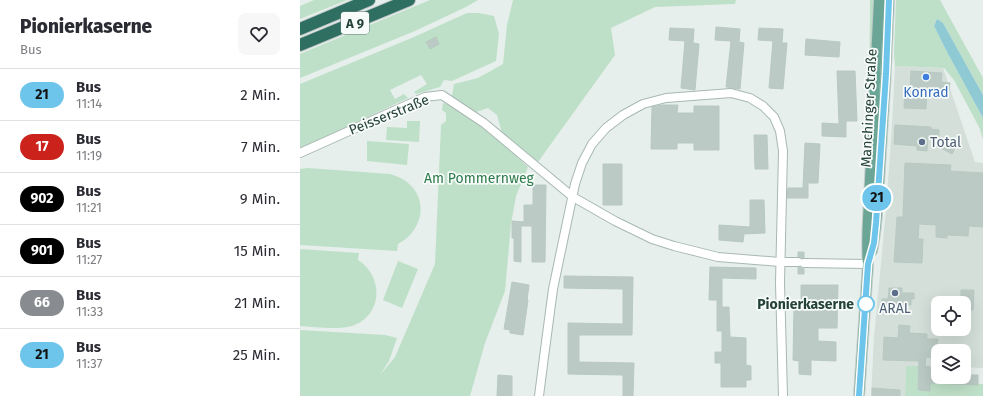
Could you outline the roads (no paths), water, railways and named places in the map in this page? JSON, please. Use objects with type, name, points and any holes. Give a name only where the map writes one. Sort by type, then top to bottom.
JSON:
[{"type":"highway","name":"A 9","points":[[300,28],[369,0]]},
{"type":"highway","name":"A 9","points":[[300,45],[409,0]]},
{"type":"main road","name":"Manchinger Straße","points":[[859,396],[868,264],[868,224],[879,0]]},
{"type":"main road","name":"Manchinger Straße","points":[[868,264],[874,243],[876,223],[889,0]]},
{"type":"street","points":[[539,396],[553,290],[576,184],[582,163],[592,144],[606,128],[623,115],[643,104],[666,98],[732,93],[750,98],[763,106],[774,117],[780,131],[783,151],[780,262],[783,396]]},
{"type":"street","name":"Peisserstraße","points":[[300,153],[425,97],[442,95],[484,123],[573,197],[615,221],[652,239],[718,257],[801,263],[868,264]]},
{"type":"water","points":[[937,19],[943,23],[983,95],[983,118],[934,26]]},
{"type":"place","name":"Konrad","points":[[926,77]]},
{"type":"place","name":"Total","points":[[922,142]]},
{"type":"place","name":"ARAL","points":[[895,293]]},
{"type":"place","name":"Pionierkaserne","points":[[866,304]]},
{"type":"park label","name":"Am Pommernweg","points":[[479,178]]}]
